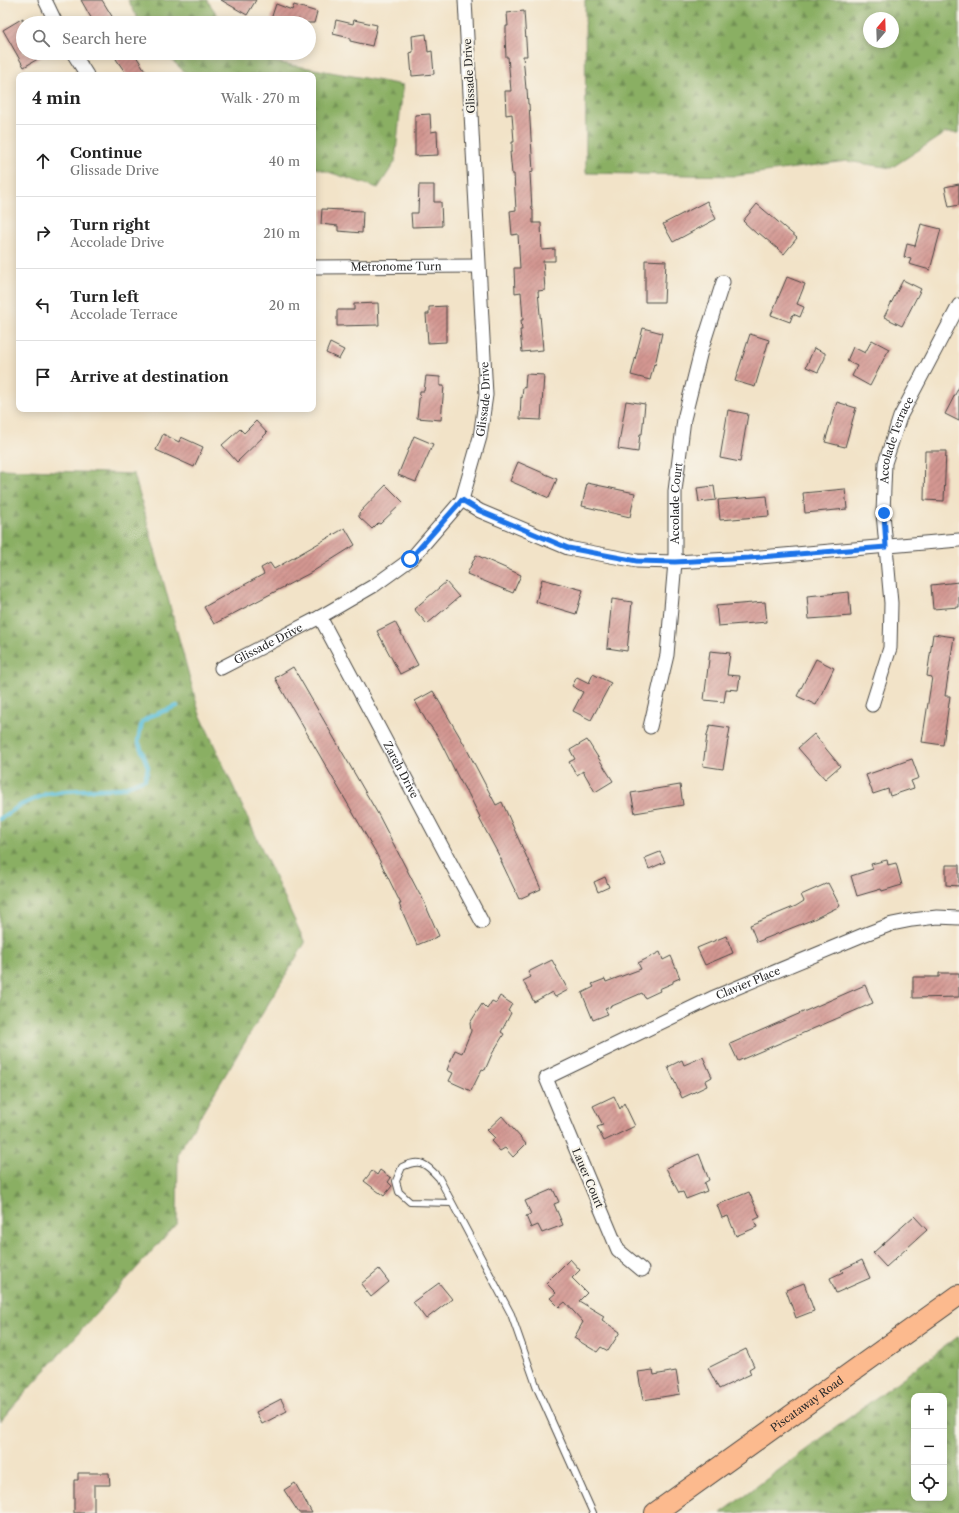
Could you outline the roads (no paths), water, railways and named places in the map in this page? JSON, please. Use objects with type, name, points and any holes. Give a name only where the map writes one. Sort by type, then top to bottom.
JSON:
[{"type":"main road","name":"Piscataway Road","points":[[655,1513],[959,1295]]},
{"type":"street","points":[[45,0],[53,16]]},
{"type":"street","name":"Glissade Drive","points":[[221,668],[320,617],[375,585],[410,559],[462,500],[480,437],[486,395],[465,0]]},
{"type":"street","points":[[77,60],[85,72]]},
{"type":"street","name":"Metronome Turn","points":[[316,267],[478,266]]},
{"type":"street","name":"Accolade Court","points":[[650,727],[667,655],[675,562],[675,490],[684,419],[700,351],[723,282]]},
{"type":"street","name":"Accolade Terrace","points":[[872,705],[890,648],[892,603],[884,513],[885,463],[900,417],[959,305]]},
{"type":"street","points":[[462,500],[480,511],[568,548],[637,561],[675,562],[749,558],[959,540]]},
{"type":"street","name":"Zareh Drive","points":[[320,617],[482,922]]},
{"type":"street","name":"Clavier Place","points":[[546,1078],[712,998],[892,924],[937,917],[959,918]]},
{"type":"street","name":"Lauer Court","points":[[546,1078],[618,1250],[642,1270]]},
{"type":"lane","points":[[452,1203],[410,1202],[399,1192],[396,1181],[402,1167],[413,1162],[427,1165],[439,1178],[511,1314],[537,1388],[593,1513]]},
{"type":"waterway","points":[[0,819],[19,806],[46,794],[65,791],[122,788],[145,779],[148,767],[138,741],[142,722],[151,716],[177,706]]}]
